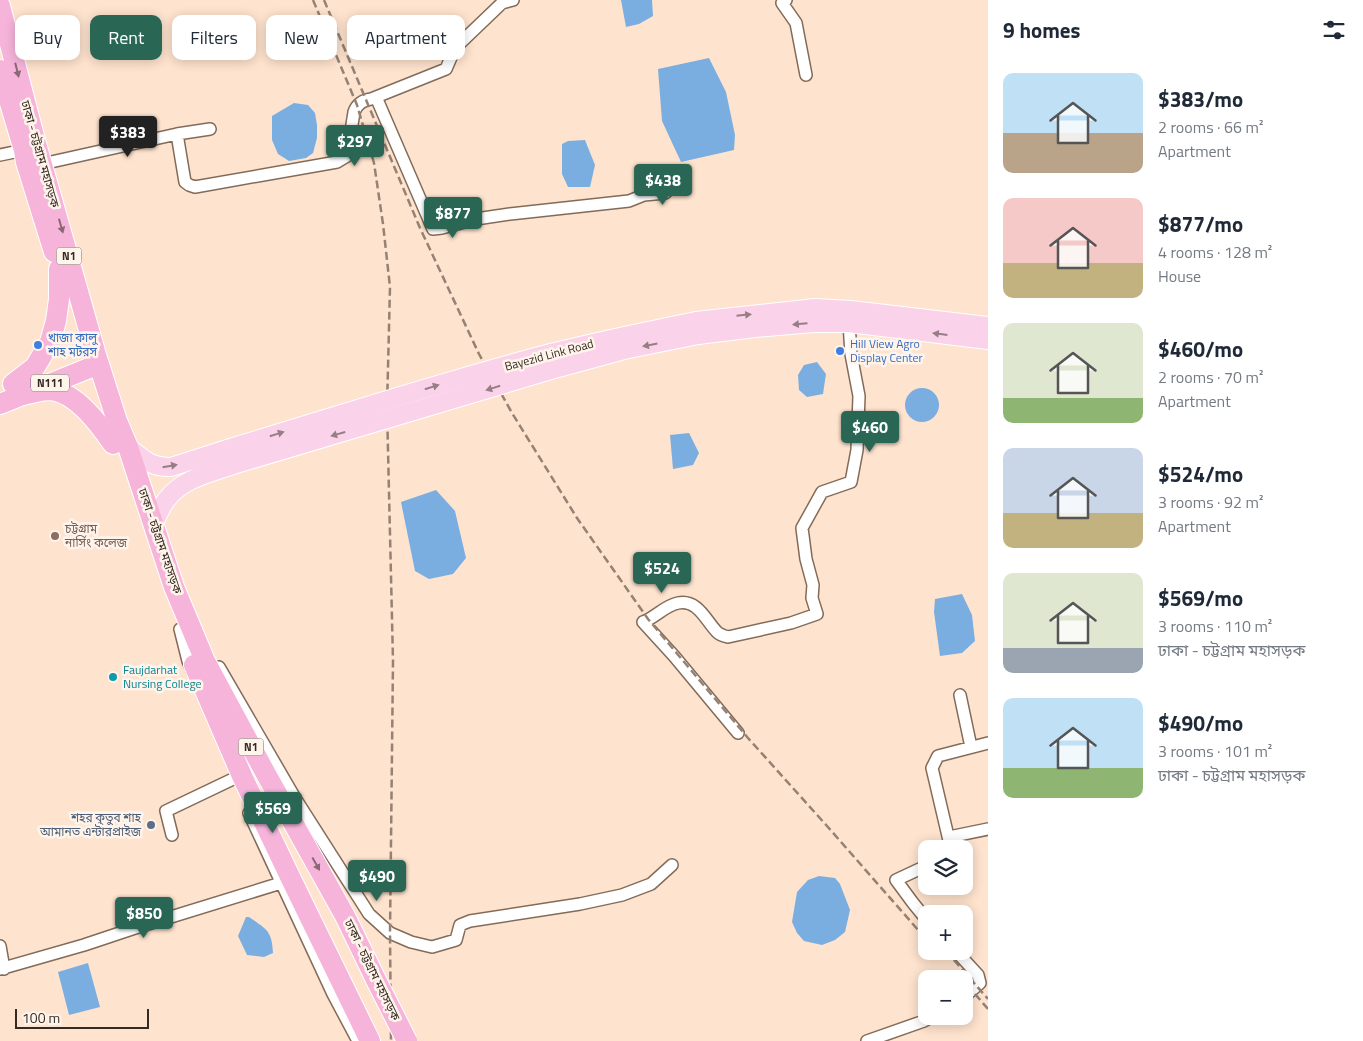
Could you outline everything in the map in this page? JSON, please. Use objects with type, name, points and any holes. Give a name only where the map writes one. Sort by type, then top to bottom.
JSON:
[{"type":"highway","name":"ঢাকা - চট্টগ্রাম মহাসড়ক","points":[[0,6],[92,361]]},
{"type":"highway","name":"ঢাকা - চট্টগ্রাম মহাসড়ক","points":[[0,70],[59,269],[92,361],[180,629],[266,774],[345,916],[406,1041]]},
{"type":"highway","points":[[11,390],[35,368],[50,342],[56,321],[59,299],[59,269]]},
{"type":"highway","name":"N111","points":[[0,404],[11,390],[92,361]]},
{"type":"highway","points":[[11,390],[56,391],[74,400],[92,415],[120,445]]},
{"type":"highway","name":"ঢাকা - চট্টগ্রাম মহাসড়ক","points":[[120,445],[153,524],[200,663],[242,776],[370,1041]]},
{"type":"main road","name":"Bayezid Link Road","points":[[120,445],[152,465],[162,468],[232,456],[624,350],[697,328],[814,308],[851,310],[988,326]]},
{"type":"main road","name":"Bayezid Link Road","points":[[697,328],[755,328],[804,324],[849,324],[988,340]]},
{"type":"main road","points":[[153,524],[165,501],[170,496],[190,480],[232,456]]},
{"type":"street","points":[[177,134],[185,182],[195,187],[337,162],[347,156],[354,112],[357,105],[446,68],[455,48],[502,3],[513,0]]},
{"type":"street","points":[[786,0],[782,3],[796,23],[806,75]]},
{"type":"street","points":[[376,97],[432,229],[510,214],[629,201],[644,195],[665,193],[678,181]]},
{"type":"street","points":[[42,164],[177,134],[210,129]]},
{"type":"street","points":[[0,156],[24,150]]},
{"type":"street","points":[[738,733],[643,622],[668,606],[681,602],[693,606],[702,612],[719,634],[728,637],[791,623],[816,614],[802,528],[822,492],[851,482],[857,450],[859,396],[850,354],[849,324]]},
{"type":"street","points":[[180,629],[188,661],[233,779],[333,994],[358,1041]]},
{"type":"street","points":[[200,663],[214,659],[296,798],[348,881],[370,914],[390,933],[412,942],[432,947],[456,940],[460,925],[470,921],[580,904],[622,895],[651,884],[672,865]]},
{"type":"street","points":[[960,695],[971,747]]},
{"type":"street","points":[[950,840],[932,768],[938,756],[988,742]]},
{"type":"street","points":[[172,835],[166,811],[233,779]]},
{"type":"street","points":[[949,836],[988,829]]},
{"type":"street","points":[[918,870],[896,880],[918,910]]},
{"type":"street","points":[[0,946],[2,969],[281,883]]},
{"type":"street","points":[[964,960],[984,981],[973,990]]},
{"type":"street","points":[[867,1041],[918,1023]]},
{"type":"water","points":[[621,0],[652,0],[653,16],[639,24],[626,27]]},
{"type":"water","points":[[709,58],[726,92],[735,135],[734,150],[681,162],[662,121],[658,69]]},
{"type":"water","points":[[294,103],[308,105],[315,113],[317,138],[313,153],[306,158],[289,161],[278,154],[272,140],[272,116]]},
{"type":"water","points":[[585,140],[595,165],[590,187],[568,187],[562,174],[562,144],[568,141]]},
{"type":"water","points":[[817,362],[826,374],[823,394],[807,397],[799,390],[798,375],[804,365]]},
{"type":"water","points":[[922,388],[934,393],[939,405],[934,417],[922,422],[910,417],[905,405],[910,393]]},
{"type":"water","points":[[689,433],[699,453],[693,465],[673,469],[670,435]]},
{"type":"water","points":[[436,490],[455,511],[466,558],[453,574],[429,579],[415,571],[401,502]]},
{"type":"water","points":[[962,594],[972,615],[975,641],[962,653],[940,656],[934,612],[935,599]]},
{"type":"water","points":[[819,876],[835,878],[840,884],[850,910],[845,932],[835,940],[822,945],[804,941],[797,933],[792,922],[797,892],[808,880]]},
{"type":"water","points":[[246,917],[260,924],[267,931],[271,939],[273,953],[264,957],[247,955],[238,936]]},
{"type":"water","points":[[88,963],[100,1007],[69,1015],[58,972]]},
{"type":"railway","points":[[313,0],[357,105],[374,163],[390,287],[387,408],[393,661],[390,933],[391,1041]]},
{"type":"railway","points":[[324,0],[420,228],[479,354],[512,413],[577,518],[648,619],[748,738],[918,930]]},
{"type":"railway","points":[[954,960],[988,999]]},
{"type":"railway","points":[[975,994],[988,1009]]},
{"type":"place","name":"খাজা কালু শাহ মটরস","points":[[38,345]]},
{"type":"place","name":"Hill View Agro Display Center","points":[[840,351]]},
{"type":"place","name":"চট্টগ্রাম নার্সিং কলেজ","points":[[55,536]]},
{"type":"place","name":"Faujdarhat Nursing College","points":[[113,677]]},
{"type":"place","name":"শহর কুতুব শাহ আমানত এন্টারপ্রাইজ","points":[[151,825]]}]
